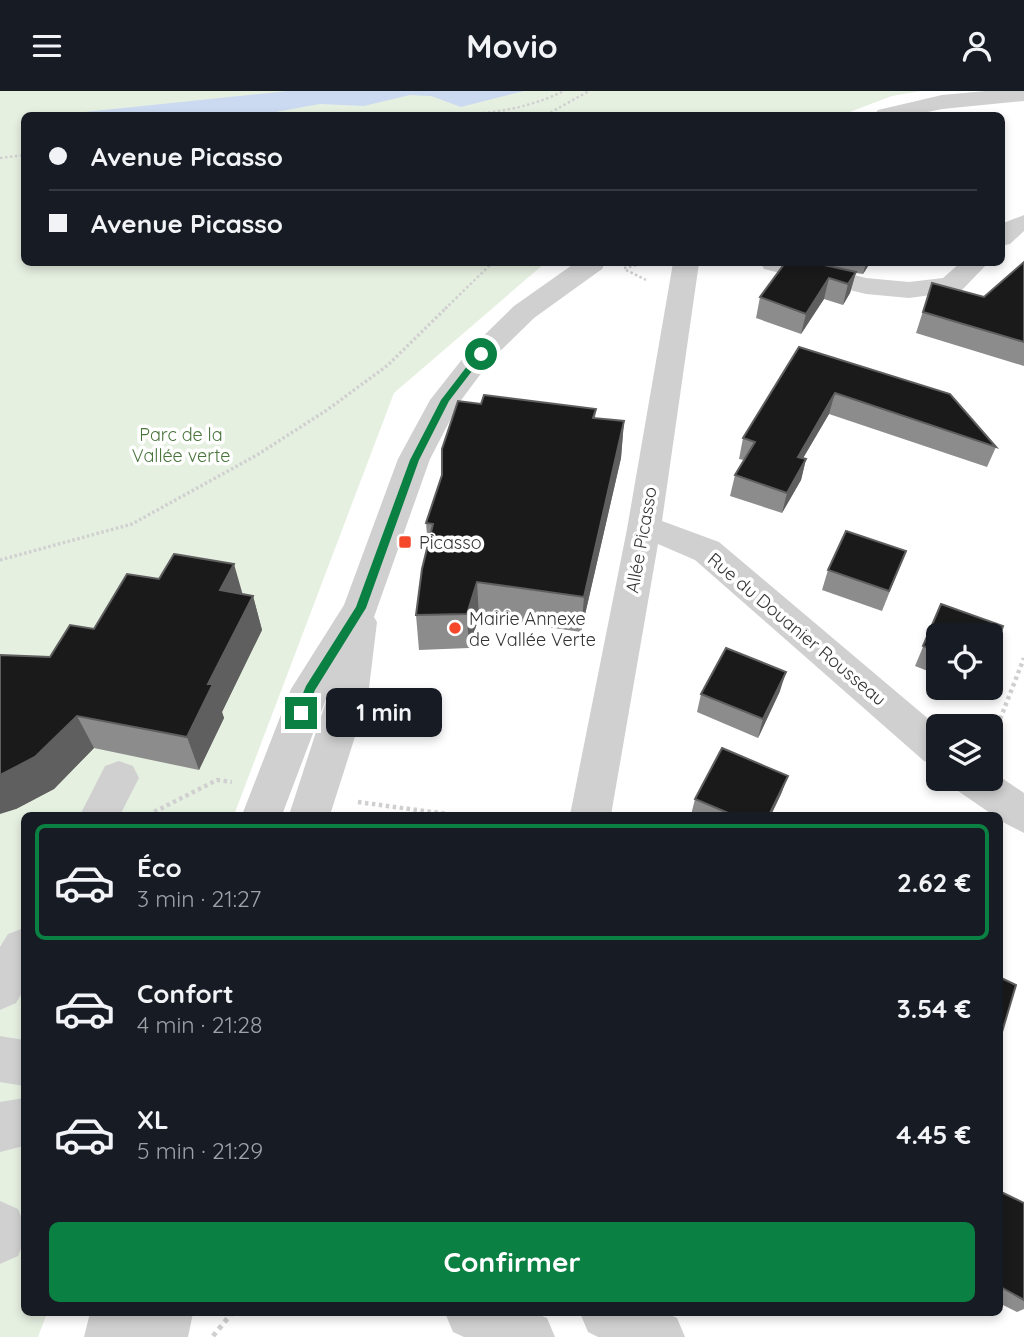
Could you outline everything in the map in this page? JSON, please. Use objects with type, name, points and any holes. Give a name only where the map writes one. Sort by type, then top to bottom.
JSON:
[{"type":"street","points":[[899,112],[942,102],[1024,94]]},
{"type":"street","points":[[1005,234],[1014,226],[1024,223]]},
{"type":"street","points":[[311,812],[349,696],[361,608],[414,460],[445,400],[481,354],[524,312],[605,266]]},
{"type":"street","name":"Allée Picasso","points":[[591,812],[644,529],[686,266]]},
{"type":"street","points":[[786,266],[866,286],[909,290],[951,285],[972,266]]},
{"type":"street","name":"Rue du Douanier Rousseau","points":[[644,529],[668,535],[707,551],[926,740]]},
{"type":"street","points":[[263,812],[310,689],[361,608]]},
{"type":"street","points":[[102,812],[120,778]]},
{"type":"street","points":[[989,791],[1024,815]]},
{"type":"street","points":[[0,988],[21,954]]},
{"type":"street","points":[[0,1059],[21,1062]]},
{"type":"street","points":[[0,1127],[21,1123]]},
{"type":"street","points":[[0,1227],[0,1238]]},
{"type":"street","points":[[111,1337],[116,1316]]},
{"type":"street","points":[[160,1337],[165,1316]]},
{"type":"street","points":[[613,1316],[658,1337]]},
{"type":"path","points":[[494,112],[533,105],[564,91]]},
{"type":"path","points":[[551,112],[589,91]]},
{"type":"path","points":[[0,158],[21,155]]},
{"type":"path","points":[[0,560],[132,524],[257,455],[327,410],[388,365],[489,266]]},
{"type":"path","points":[[1002,714],[1024,658]]},
{"type":"path","points":[[212,1337],[230,1316]]},
{"type":"green space","name":"Parc de la Vallée verte","points":[[0,91],[921,91],[892,96],[850,112],[21,112],[21,266],[542,266],[394,393],[235,812],[21,812],[21,1316],[46,1316],[38,1337],[0,1337]]},
{"type":"water","points":[[288,91],[524,91],[461,107],[431,96],[410,95],[364,106],[320,104],[276,112],[84,112]]},
{"type":"building","points":[[1024,262],[1024,342],[923,312],[932,283],[984,297]]},
{"type":"building","points":[[783,266],[829,266],[856,272],[848,284],[829,278],[806,314],[760,297]]},
{"type":"building","points":[[799,347],[950,394],[996,447],[835,393],[798,457],[806,459],[787,493],[735,475],[755,442],[743,438]]},
{"type":"building","points":[[484,395],[596,409],[593,418],[624,421],[584,597],[477,582],[467,614],[416,615],[422,569],[433,524],[426,523],[442,475],[442,449],[458,401],[481,404]]},
{"type":"building","points":[[846,531],[906,551],[889,591],[828,570]]},
{"type":"building","points":[[174,554],[234,564],[220,590],[253,596],[208,684],[213,684],[187,737],[77,716],[35,757],[0,775],[0,655],[50,657],[70,625],[94,629],[127,574],[159,579]]},
{"type":"building","points":[[941,604],[995,623],[933,623]]},
{"type":"building","points":[[726,648],[786,672],[763,719],[701,694]]},
{"type":"building","points":[[722,748],[788,776],[770,812],[726,812],[695,799]]},
{"type":"building","points":[[1003,979],[1016,985],[1003,1029]]},
{"type":"building","points":[[1003,1193],[1024,1203],[1024,1300],[1003,1288]]},
{"type":"place","name":"Picasso","points":[[405,542]]},
{"type":"place","name":"Mairie Annexe de Vallée Verte","points":[[455,628]]},
{"type":"route","points":[[301,713],[310,689],[361,608],[414,460],[445,400],[481,354]]}]
